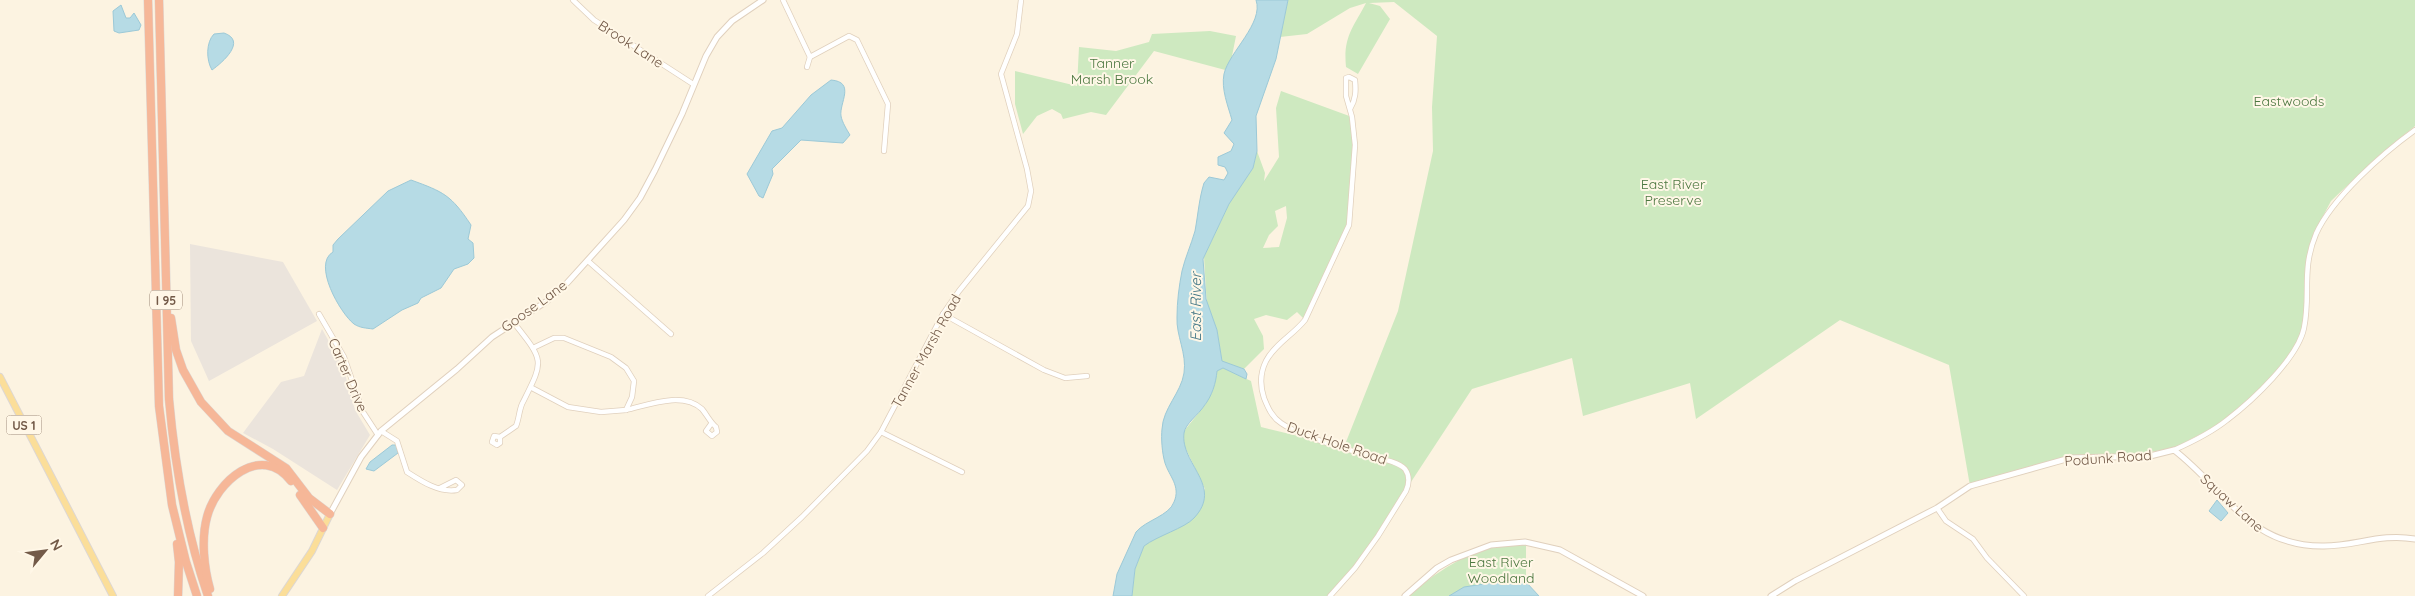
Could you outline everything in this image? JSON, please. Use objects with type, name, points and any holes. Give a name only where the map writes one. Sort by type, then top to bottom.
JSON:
[{"type":"highway","name":"I 95","points":[[148,0],[159,406],[172,505],[186,562],[197,596]]},
{"type":"highway","name":"I 95","points":[[159,0],[169,399],[174,455],[191,540],[208,596]]},
{"type":"highway","points":[[165,262],[176,350],[183,370],[201,402],[228,431],[286,468],[309,498],[330,514]]},
{"type":"highway","points":[[212,596],[205,560],[207,518],[221,489],[232,477],[243,470],[256,465],[268,465],[280,470],[290,478],[323,528]]},
{"type":"highway","points":[[172,505],[180,562],[178,596]]},
{"type":"main road","name":"US 1","points":[[0,377],[113,596]]},
{"type":"main road","name":"Goose Lane","points":[[282,596],[297,577],[330,514]]},
{"type":"street","name":"Brook Lane","points":[[573,0],[594,20],[693,84]]},
{"type":"street","name":"Goose Lane","points":[[330,514],[361,456],[379,433],[450,375],[492,337],[560,289],[624,220],[640,198],[682,114],[693,84],[718,37],[732,21],[764,0]]},
{"type":"street","points":[[784,0],[810,57],[807,67]]},
{"type":"street","name":"Tanner Marsh Road","points":[[708,596],[763,553],[807,513],[866,451],[881,432],[944,314],[975,269],[1028,206],[1031,190],[1027,169],[1002,74],[1017,34],[1021,0]]},
{"type":"street","points":[[810,57],[849,36],[857,40],[888,104],[884,151]]},
{"type":"street","name":"Duck Hole Road","points":[[1330,596],[1336,586],[1354,570],[1378,536],[1406,491],[1409,485],[1408,477],[1405,470],[1396,464],[1282,424],[1273,416],[1268,407],[1261,384],[1262,372],[1267,360],[1282,342],[1295,333],[1305,320],[1349,225],[1355,145],[1345,85],[1346,78],[1349,77],[1355,80],[1355,100],[1350,109]]},
{"type":"street","name":"Podunk Road","points":[[1771,596],[1795,581],[1937,508],[1970,486],[2070,458],[2150,456],[2174,450],[2227,420],[2283,368],[2298,344],[2304,330],[2308,259],[2325,218],[2378,160],[2415,130]]},
{"type":"street","points":[[588,261],[671,334]]},
{"type":"street","name":"Carter Drive","points":[[319,314],[344,357],[363,412],[379,433],[397,442],[407,472],[440,488]]},
{"type":"street","points":[[944,314],[1044,370],[1065,378],[1087,376]]},
{"type":"street","points":[[500,437],[516,426],[521,406],[532,388],[538,372],[538,360],[533,348],[514,323]]},
{"type":"street","points":[[533,348],[554,338],[564,338],[611,357],[626,368],[634,381],[632,397],[626,410]]},
{"type":"street","points":[[532,388],[568,407],[601,412],[626,410],[667,401],[678,401],[703,410],[711,424]]},
{"type":"street","points":[[881,432],[962,472]]},
{"type":"street","name":"Squaw Lane","points":[[2174,450],[2259,530],[2276,539],[2322,546],[2343,545],[2382,537],[2415,539]]},
{"type":"street","points":[[1937,508],[1950,524],[1973,539],[1987,558],[2024,596]]},
{"type":"street","points":[[1405,596],[1437,568],[1451,560],[1491,546],[1525,542],[1560,550],[1643,596]]},
{"type":"shaded area","points":[[190,244],[283,262],[317,321],[209,381],[191,341]]},
{"type":"shaded area","points":[[322,329],[343,367],[355,410],[370,435],[337,490],[273,449],[243,433],[281,382],[304,376]]},
{"type":"green space","name":"East River Preserve","points":[[1288,0],[2415,0],[2415,126],[2376,158],[2331,201],[2313,235],[2304,330],[2283,368],[2227,420],[2176,447],[2127,457],[2070,458],[1970,486],[1949,365],[1840,320],[1696,419],[1690,383],[1583,416],[1572,358],[1472,389],[1378,536],[1330,596],[1132,596],[1135,569],[1144,546],[1205,489],[1183,443],[1184,431],[1205,405],[1213,390],[1217,371],[1223,368],[1251,381],[1261,427],[1344,447],[1398,311],[1433,151],[1432,107],[1437,36],[1394,2],[1369,3],[1380,6],[1390,19],[1358,74],[1346,67],[1346,48],[1353,26],[1366,3],[1350,8],[1307,34],[1280,37]]},
{"type":"green space","name":"Tanner Marsh Brook","points":[[1210,31],[1236,36],[1229,71],[1154,51],[1106,115],[1091,112],[1063,119],[1061,114],[1052,109],[1037,116],[1023,134],[1015,104],[1015,71],[1077,86],[1079,47],[1116,51],[1149,42],[1152,34]]},
{"type":"green space","points":[[1281,91],[1352,117],[1354,129],[1349,225],[1305,320],[1297,312],[1287,320],[1266,315],[1254,319],[1263,336],[1264,349],[1244,369],[1222,362],[1217,330],[1207,307],[1204,257],[1229,204],[1253,168],[1257,151],[1265,173],[1264,181],[1279,157],[1276,108]],"holes":[[[1286,206],[1287,218],[1279,247],[1263,248],[1269,235],[1278,226],[1275,211]]]},
{"type":"green space","name":"East River Woodland","points":[[1504,543],[1526,543],[1526,596],[1406,596],[1452,564],[1476,552]]},
{"type":"water","name":"East River","points":[[1256,0],[1288,0],[1276,59],[1256,116],[1257,151],[1253,168],[1229,204],[1203,259],[1206,299],[1217,330],[1222,361],[1244,369],[1247,374],[1246,379],[1223,368],[1217,371],[1215,385],[1209,398],[1189,423],[1184,433],[1188,455],[1203,485],[1205,496],[1202,506],[1190,522],[1144,546],[1135,569],[1132,596],[1113,596],[1117,574],[1136,532],[1145,524],[1167,511],[1176,496],[1174,481],[1164,459],[1162,437],[1165,414],[1182,380],[1185,366],[1177,324],[1180,282],[1183,266],[1195,231],[1204,183],[1209,177],[1224,180],[1228,173],[1225,167],[1218,165],[1218,157],[1231,151],[1234,144],[1224,133],[1232,120],[1223,80],[1227,65],[1251,28],[1257,9]]},
{"type":"water","points":[[121,5],[126,18],[130,18],[134,13],[141,25],[139,30],[119,33],[114,31],[113,11]]},
{"type":"water","points":[[224,33],[231,37],[233,46],[227,57],[212,70],[208,56],[209,42],[214,34]]},
{"type":"water","points":[[831,80],[839,82],[845,89],[841,116],[850,135],[843,143],[801,140],[772,169],[773,174],[763,198],[759,196],[747,174],[772,131],[782,128],[811,95]]},
{"type":"water","points":[[411,180],[446,196],[458,207],[471,225],[468,239],[473,243],[474,258],[468,264],[454,269],[441,288],[421,298],[418,303],[402,310],[373,329],[363,328],[354,324],[348,318],[336,300],[327,277],[325,267],[327,258],[333,252],[333,245],[338,239],[388,191]]},
{"type":"water","points":[[392,445],[396,445],[398,453],[374,471],[366,469],[370,462]]},
{"type":"water","points":[[2217,500],[2228,513],[2221,521],[2209,511]]},
{"type":"water","points":[[1511,580],[1526,582],[1539,596],[1449,596],[1464,587]]},
{"type":"park label","name":"Eastwoods","points":[[2289,101]]}]
